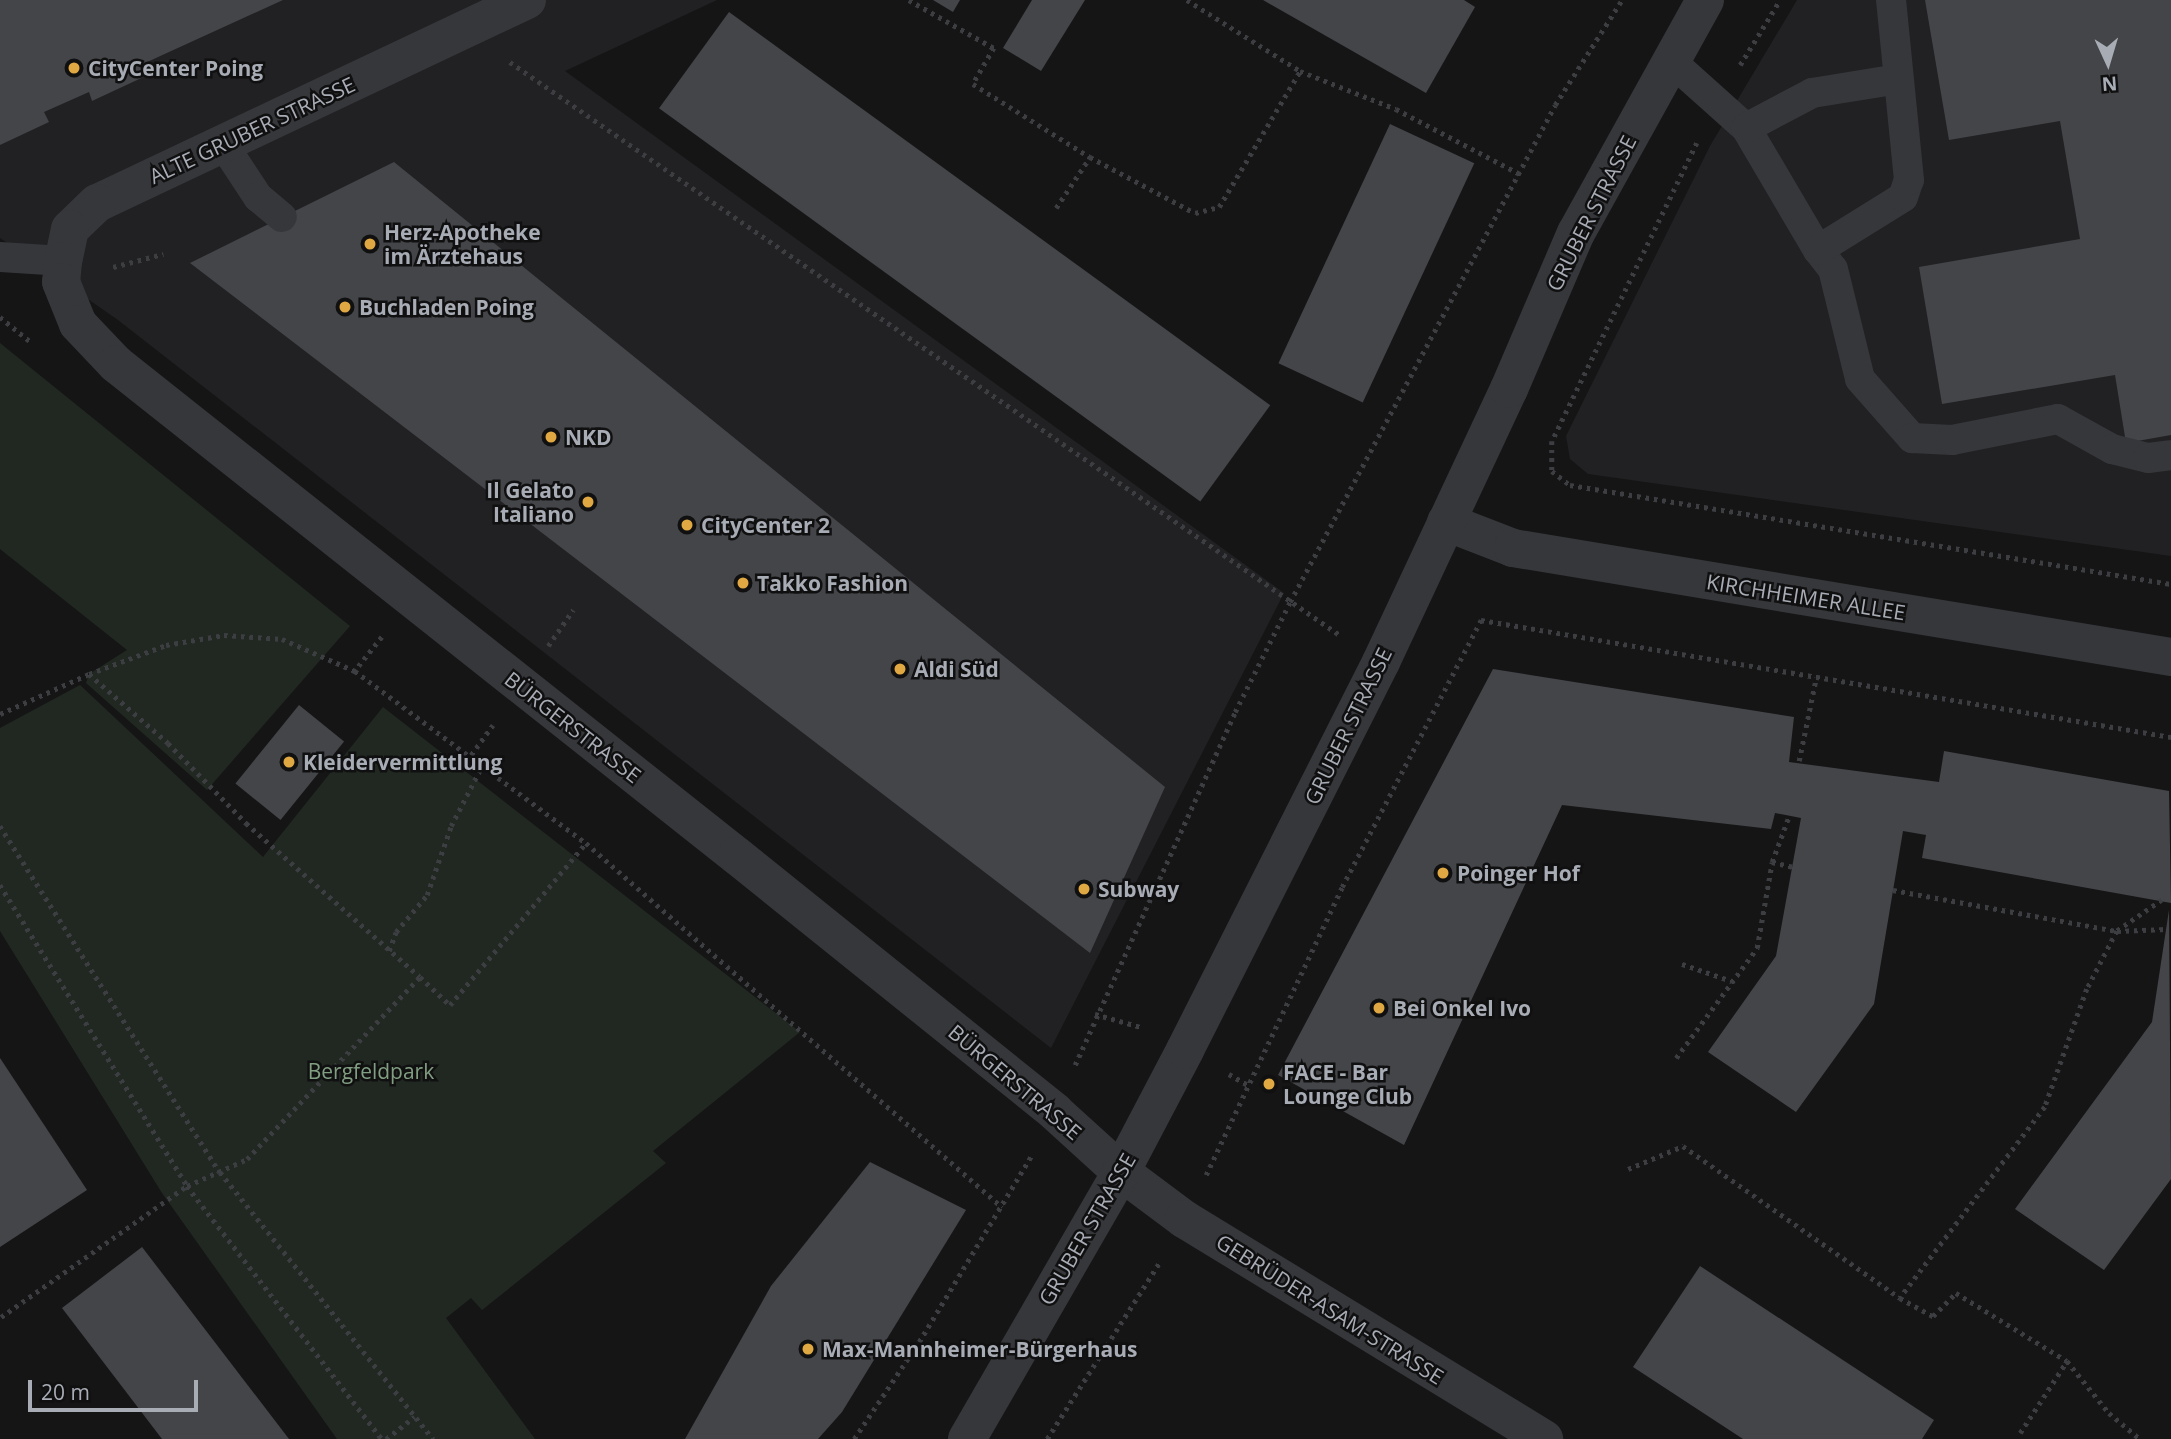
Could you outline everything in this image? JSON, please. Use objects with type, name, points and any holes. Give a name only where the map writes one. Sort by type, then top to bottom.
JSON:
[{"type":"street","name":"ALTE GRUBER STRASSE","points":[[63,261],[70,229],[97,203],[527,0]]},
{"type":"street","name":"GRUBER STRASSE","points":[[967,1439],[1121,1172],[1381,662],[1508,389],[1576,233],[1705,0]]},
{"type":"street","name":"BÜRGERSTRASSE","points":[[63,261],[61,282],[78,324],[116,364],[1055,1112],[1121,1172]]},
{"type":"street","name":"KIRCHHEIMER ALLEE","points":[[1446,522],[1513,548],[2171,657]]},
{"type":"street","name":"GEBRÜDER-ASAM-STRASSE","points":[[1121,1172],[1184,1219],[1544,1439]]},
{"type":"lane","points":[[1818,250],[1903,197],[1909,180],[1891,0]]},
{"type":"lane","points":[[1671,61],[1746,128],[1818,250],[1833,269],[1860,379],[1912,438],[1952,440],[2057,419],[2112,449],[2148,458],[2171,455]]},
{"type":"lane","points":[[1746,128],[1812,93],[1898,79]]},
{"type":"lane","points":[[223,144],[258,197],[282,217]]},
{"type":"lane","points":[[0,257],[63,261]]},
{"type":"path","points":[[909,0],[994,48],[973,83],[1090,157],[1195,213],[1219,206],[1300,71]]},
{"type":"path","points":[[1187,0],[1300,71],[1396,109],[1520,174]]},
{"type":"path","points":[[854,1439],[919,1342],[1002,1207],[1055,1112],[1118,964],[1229,725],[1290,602],[1475,249],[1520,174],[1555,105],[1622,0]]},
{"type":"path","points":[[1780,0],[1717,104],[1552,441],[1552,471],[1570,485],[2171,584]]},
{"type":"path","points":[[463,30],[1290,602],[1381,662]]},
{"type":"path","points":[[1056,208],[1090,157]]},
{"type":"path","points":[[0,317],[41,349]]},
{"type":"path","points":[[1047,1439],[1139,1298],[1184,1219],[1342,887],[1481,620],[2171,737]]},
{"type":"path","points":[[355,671],[389,628]]},
{"type":"path","points":[[0,714],[89,674],[166,645],[224,635],[282,639],[355,671],[586,843],[1002,1207]]},
{"type":"path","points":[[89,674],[168,743],[246,823],[450,1005],[586,843]]},
{"type":"path","points":[[1799,761],[1816,678]]},
{"type":"path","points":[[389,951],[396,932],[427,895],[451,826],[483,764]]},
{"type":"path","points":[[1676,1058],[1757,948],[1772,862],[1789,816]]},
{"type":"path","points":[[0,826],[220,1172],[433,1439]]},
{"type":"path","points":[[1772,862],[1793,867]]},
{"type":"path","points":[[0,885],[187,1186],[384,1439],[414,1417]]},
{"type":"path","points":[[1893,890],[2117,931],[2167,929]]},
{"type":"path","points":[[1900,1298],[2045,1107],[2087,989],[2117,931],[2162,901]]},
{"type":"path","points":[[1682,964],[1732,981]]},
{"type":"path","points":[[1,1317],[187,1186],[247,1159],[420,977]]},
{"type":"path","points":[[1628,1169],[1683,1146],[1900,1298],[1933,1316],[1956,1293],[2067,1361],[2109,1413],[2140,1439]]},
{"type":"path","points":[[2020,1433],[2067,1361]]},
{"type":"shaded area","points":[[0,0],[717,0],[565,71],[1284,593],[1051,1048],[118,320],[0,238]]},
{"type":"shaded area","points":[[1797,0],[2171,0],[2171,556],[1588,474],[1570,459],[1566,436],[1710,146]]},
{"type":"green space","points":[[0,343],[350,626],[207,790],[86,683],[89,674],[127,650],[0,549]]},
{"type":"green space","name":"Bergfeldpark","points":[[80,685],[263,857],[383,707],[800,1032],[653,1151],[666,1163],[482,1310],[471,1298],[446,1318],[535,1439],[337,1439],[162,1193],[0,931],[0,728]]},
{"type":"building","name":"CityCenter Poing","points":[[0,0],[283,0],[145,63],[150,74],[92,101],[89,92],[44,112],[49,122],[0,145]]},
{"type":"building","points":[[933,0],[960,0],[953,12]]},
{"type":"building","points":[[1032,0],[1085,0],[1041,71],[1003,48]]},
{"type":"building","points":[[1263,0],[1464,0],[1475,7],[1426,93]]},
{"type":"building","points":[[1925,0],[2171,0],[2171,435],[2126,443],[2115,375],[1942,404],[1919,267],[2080,239],[2060,121],[1949,140]]},
{"type":"building","points":[[729,12],[1270,405],[1200,502],[659,108]]},
{"type":"building","points":[[1390,124],[1474,163],[1363,403],[1278,363]]},
{"type":"building","name":"CityCenter 2","points":[[394,162],[1165,787],[1090,953],[190,263]]},
{"type":"building","points":[[1493,669],[1794,717],[1789,762],[1939,782],[1944,751],[2169,791],[2171,903],[1922,858],[1926,835],[1903,831],[1874,1004],[1796,1112],[1708,1052],[1776,956],[1801,818],[1775,813],[1771,829],[1562,805],[1404,1145],[1278,1075]]},
{"type":"building","name":"Kleidervermittlung","points":[[299,705],[344,742],[281,820],[235,783]]},
{"type":"building","points":[[2169,910],[2171,1179],[2104,1270],[2015,1209],[2152,1022]]},
{"type":"building","points":[[0,1058],[87,1190],[0,1247]]},
{"type":"building","name":"Max-Mannheimer-Bürgerhaus","points":[[870,1162],[966,1210],[842,1412],[818,1439],[685,1439],[771,1286]]},
{"type":"building","points":[[142,1247],[289,1439],[162,1439],[62,1308]]},
{"type":"building","points":[[1700,1266],[1934,1420],[1922,1439],[1743,1439],[1633,1367]]},
{"type":"place","name":"CityCenter Poing","points":[[74,68]]},
{"type":"place","name":"Herz-Apotheke im Ärztehaus","points":[[370,244]]},
{"type":"place","name":"Buchladen Poing","points":[[345,307]]},
{"type":"place","name":"NKD","points":[[551,437]]},
{"type":"place","name":"Il Gelato Italiano","points":[[588,502]]},
{"type":"place","name":"CityCenter 2","points":[[687,525]]},
{"type":"place","name":"Takko Fashion","points":[[743,583]]},
{"type":"place","name":"Aldi Süd","points":[[900,669]]},
{"type":"place","name":"Kleidervermittlung","points":[[289,762]]},
{"type":"place","name":"Poinger Hof","points":[[1443,873]]},
{"type":"place","name":"Subway","points":[[1084,889]]},
{"type":"place","name":"Bei Onkel Ivo","points":[[1379,1008]]},
{"type":"place","name":"FACE - Bar Lounge Club","points":[[1269,1084]]},
{"type":"place","name":"Max-Mannheimer-Bürgerhaus","points":[[808,1349]]}]
